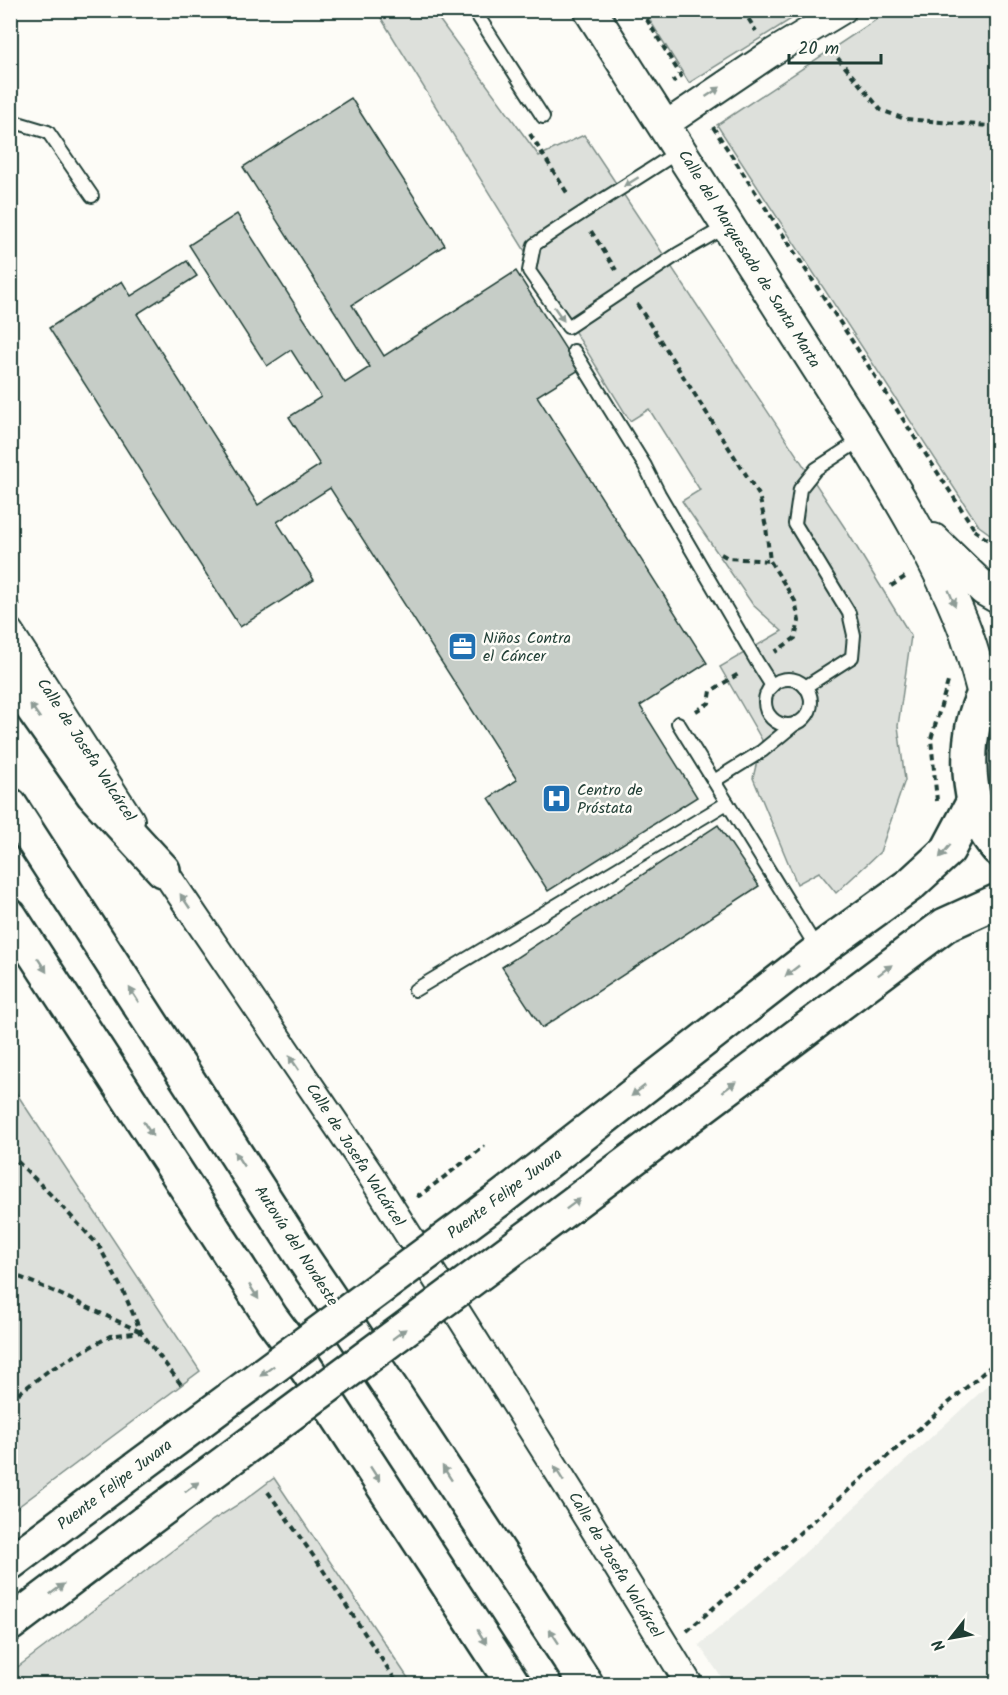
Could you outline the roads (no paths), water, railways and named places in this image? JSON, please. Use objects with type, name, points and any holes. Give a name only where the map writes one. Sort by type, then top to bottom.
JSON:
[{"type":"main road","points":[[10,676],[93,794],[163,870]]},
{"type":"main road","points":[[991,684],[973,725],[969,758],[974,801],[986,833],[998,849]]},
{"type":"main road","name":"Puente Felipe Juvara","points":[[10,1563],[500,1199],[818,951],[911,884],[948,850],[974,801]]},
{"type":"main road","name":"Autovía del Nordeste","points":[[10,805],[305,1261],[586,1684]]},
{"type":"main road","points":[[10,1624],[945,925],[998,901]]},
{"type":"main road","points":[[10,916],[513,1684]]},
{"type":"street","name":"Calle del Marquesado de Santa Marta","points":[[590,10],[906,509],[943,578],[991,684]]},
{"type":"street","points":[[672,138],[714,91],[843,10]]},
{"type":"street","name":"Calle del Marquesado de Santa Marta","points":[[906,509],[942,550],[984,590],[998,597]]},
{"type":"street","name":"Calle de Josefa Valcárcel","points":[[10,632],[163,870],[368,1171],[581,1508],[689,1684]]},
{"type":"lane","points":[[474,10],[543,117]]},
{"type":"lane","points":[[10,124],[18,123],[48,132],[92,196]]},
{"type":"lane","points":[[672,138],[632,182],[580,213],[534,245],[529,271],[568,327],[678,254],[728,225]]},
{"type":"lane","points":[[574,351],[645,466],[659,494],[772,686]]},
{"type":"lane","points":[[805,687],[852,657],[854,635],[849,613],[795,524],[800,489],[816,469],[863,438]]},
{"type":"lane","points":[[714,781],[762,751],[796,723],[803,720],[811,707],[810,693],[800,682],[785,679],[772,686],[768,692],[766,706],[773,719],[780,723],[796,723]]},
{"type":"lane","points":[[678,723],[818,951]]},
{"type":"lane","points":[[415,990],[727,803]]},
{"type":"place","name":"Niños Contra el Cáncer","points":[[462,647]]},
{"type":"place","name":"Centro de Próstata","points":[[556,799]]}]
